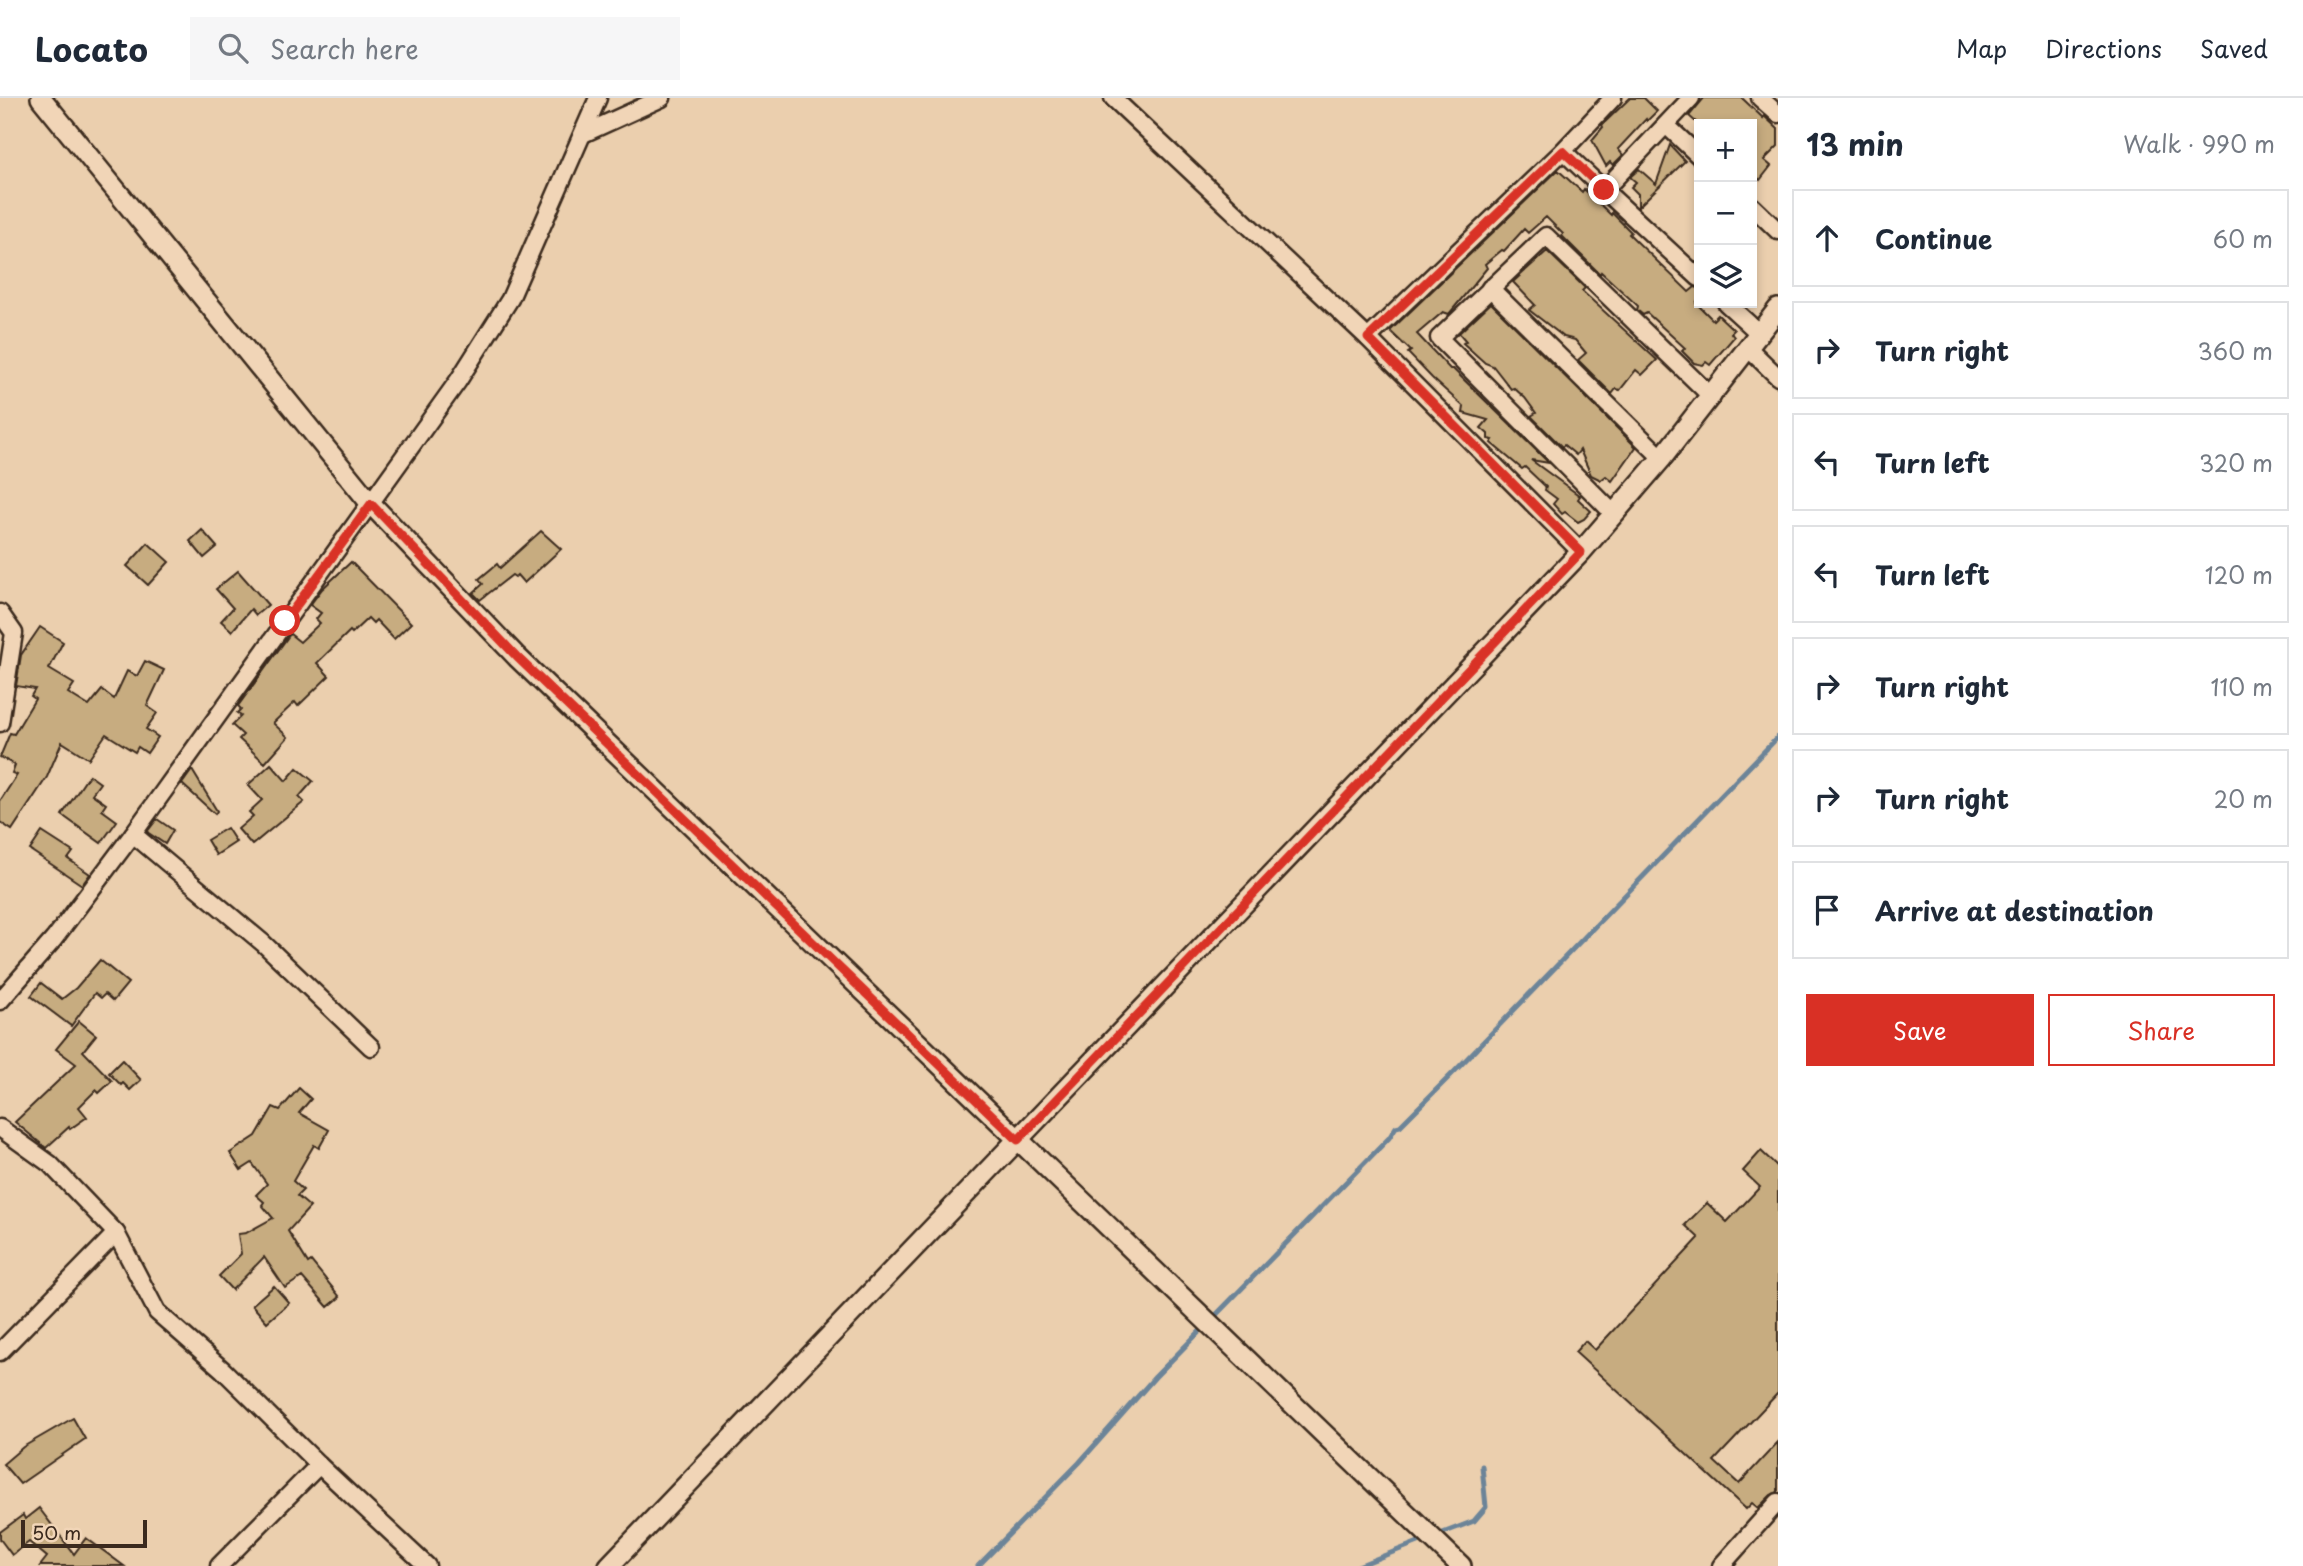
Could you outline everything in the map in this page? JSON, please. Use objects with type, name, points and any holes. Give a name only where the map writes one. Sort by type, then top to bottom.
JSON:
[{"type":"street","points":[[41,98],[371,504],[517,657],[1461,1566]]},
{"type":"street","points":[[0,1001],[54,939],[133,834],[458,382],[509,299],[598,98]]},
{"type":"street","points":[[583,134],[662,98]]},
{"type":"street","points":[[1113,98],[1368,338],[1581,552]]},
{"type":"street","points":[[1368,338],[1563,151],[1613,98]]},
{"type":"street","points":[[1604,190],[1691,98]]},
{"type":"street","points":[[1760,98],[1778,114]]},
{"type":"street","points":[[1666,125],[1694,151]]},
{"type":"street","points":[[1563,151],[1694,273]]},
{"type":"street","points":[[1757,211],[1778,231]]},
{"type":"street","points":[[1614,514],[1439,338],[1546,236],[1712,397]]},
{"type":"street","points":[[1490,288],[1662,458]]},
{"type":"street","points":[[1730,308],[1778,377]]},
{"type":"street","points":[[609,1566],[1581,552],[1712,397],[1778,309]]},
{"type":"street","points":[[0,613],[14,633],[0,723]]},
{"type":"street","points":[[133,834],[263,943],[371,1047]]},
{"type":"street","points":[[0,1128],[50,1164],[116,1233],[157,1312],[223,1370],[318,1465],[427,1566]]},
{"type":"street","points":[[0,1352],[116,1233]]},
{"type":"street","points":[[219,1566],[318,1465]]},
{"type":"street","points":[[1721,1566],[1778,1502]]},
{"type":"building","points":[[1630,98],[1644,98],[1657,111],[1618,149],[1623,155],[1613,165],[1610,162],[1606,166],[1592,140],[1602,125]]},
{"type":"building","points":[[1704,98],[1742,98],[1778,129],[1778,146],[1764,160],[1771,166],[1760,180],[1757,177],[1757,119],[1694,120],[1689,116]]},
{"type":"building","points":[[1670,145],[1685,161],[1638,207],[1638,194],[1631,187],[1636,182],[1630,177],[1639,169],[1656,184]]},
{"type":"building","points":[[1558,170],[1582,192],[1584,189],[1611,215],[1612,213],[1631,232],[1629,234],[1689,292],[1694,288],[1694,308],[1701,308],[1713,320],[1718,315],[1734,330],[1731,333],[1734,337],[1710,365],[1706,362],[1703,365],[1694,363],[1682,351],[1685,348],[1647,313],[1643,315],[1637,310],[1638,306],[1601,272],[1600,274],[1546,217],[1528,233],[1524,229],[1504,251],[1485,264],[1487,268],[1449,314],[1443,312],[1417,334],[1549,463],[1531,460],[1580,496],[1578,499],[1591,511],[1578,522],[1565,512],[1562,514],[1553,504],[1557,499],[1545,490],[1546,487],[1525,467],[1522,469],[1491,443],[1493,440],[1488,439],[1488,434],[1481,428],[1488,420],[1463,413],[1464,407],[1432,378],[1408,353],[1411,351],[1390,331]]},
{"type":"building","points":[[1547,251],[1585,288],[1582,291],[1657,360],[1642,375],[1636,370],[1620,390],[1616,389],[1612,394],[1578,360],[1586,353],[1575,340],[1564,337],[1529,310],[1535,305],[1513,282]]},
{"type":"building","points":[[1491,303],[1636,447],[1612,481],[1606,476],[1601,480],[1591,475],[1580,450],[1576,455],[1564,445],[1562,447],[1531,416],[1536,413],[1525,398],[1514,388],[1511,389],[1493,366],[1485,363],[1463,343],[1466,341],[1459,333]]},
{"type":"building","points":[[202,530],[217,547],[204,558],[190,541]]},
{"type":"building","points":[[541,531],[561,549],[524,583],[517,575],[512,575],[480,600],[473,593],[483,584],[479,579],[497,564],[500,568]]},
{"type":"building","points":[[148,543],[169,562],[148,585],[127,566]]},
{"type":"building","points":[[351,562],[411,623],[394,639],[376,620],[373,623],[368,618],[352,633],[350,631],[317,663],[329,676],[298,706],[295,702],[273,723],[288,737],[265,763],[239,739],[243,735],[232,725],[241,716],[237,713],[241,709],[238,706],[290,634],[300,642],[320,623],[316,619],[321,613],[310,605],[322,589]]},
{"type":"building","points":[[238,571],[268,605],[256,615],[251,609],[232,631],[221,621],[233,608],[216,589]]},
{"type":"building","points":[[40,627],[63,642],[49,669],[74,684],[68,693],[89,706],[102,690],[114,699],[127,671],[137,676],[145,661],[164,670],[147,706],[157,713],[146,729],[158,737],[147,753],[138,747],[135,752],[106,734],[89,759],[62,742],[47,777],[12,830],[0,822],[0,801],[17,775],[12,773],[15,765],[0,757],[10,733],[14,734],[35,699],[31,696],[35,689],[16,686],[21,655]]},
{"type":"building","points":[[271,764],[286,781],[297,768],[313,781],[299,797],[304,802],[252,845],[238,829],[253,816],[249,812],[262,800],[248,785]]},
{"type":"building","points":[[192,770],[217,811],[215,814],[182,784]]},
{"type":"building","points":[[89,775],[100,783],[92,794],[106,804],[102,810],[117,821],[101,843],[62,815]]},
{"type":"building","points":[[157,819],[173,830],[165,844],[147,832]]},
{"type":"building","points":[[227,828],[236,842],[216,855],[207,840]]},
{"type":"building","points":[[42,832],[73,852],[68,859],[90,874],[82,885],[30,850]]},
{"type":"building","points":[[100,960],[128,983],[113,1001],[105,994],[101,998],[95,993],[71,1026],[31,996],[41,983],[62,999],[76,988]]},
{"type":"building","points":[[79,1021],[96,1035],[83,1051],[112,1081],[99,1093],[96,1090],[79,1107],[87,1117],[70,1129],[69,1127],[46,1148],[15,1122],[76,1064],[56,1049]]},
{"type":"building","points":[[122,1060],[141,1080],[130,1090],[109,1073]]},
{"type":"building","points":[[299,1088],[311,1099],[299,1113],[329,1130],[319,1148],[314,1145],[293,1181],[303,1190],[297,1196],[310,1207],[288,1231],[308,1263],[311,1261],[340,1297],[328,1307],[302,1277],[285,1288],[264,1257],[232,1290],[219,1276],[241,1254],[238,1234],[246,1233],[273,1218],[262,1205],[264,1202],[256,1195],[267,1184],[252,1163],[241,1170],[230,1153],[256,1136],[273,1107],[280,1110]]},
{"type":"building","points":[[1761,1151],[1778,1167],[1778,1393],[1714,1461],[1739,1484],[1778,1442],[1778,1492],[1758,1508],[1752,1503],[1746,1509],[1575,1352],[1585,1341],[1595,1350],[1699,1238],[1685,1225],[1707,1203],[1727,1222],[1760,1187],[1743,1171]]},
{"type":"building","points":[[274,1286],[289,1303],[267,1322],[252,1305]]},
{"type":"building","points":[[73,1418],[85,1439],[20,1484],[3,1464],[23,1447]]},
{"type":"building","points":[[39,1508],[74,1554],[86,1538],[124,1566],[40,1566],[47,1557],[29,1542],[12,1555],[0,1539],[0,1532],[23,1515],[25,1519]]},
{"type":"waterway","points":[[1212,1319],[1778,737]]},
{"type":"waterway","points":[[978,1566],[1079,1463],[1155,1377],[1205,1326]]},
{"type":"waterway","points":[[1435,1536],[1474,1521],[1486,1507],[1482,1466]]},
{"type":"waterway","points":[[1358,1566],[1426,1539]]},
{"type":"route","points":[[285,621],[371,504],[517,657],[1018,1140],[1581,552],[1368,338],[1563,151],[1604,190]]}]
